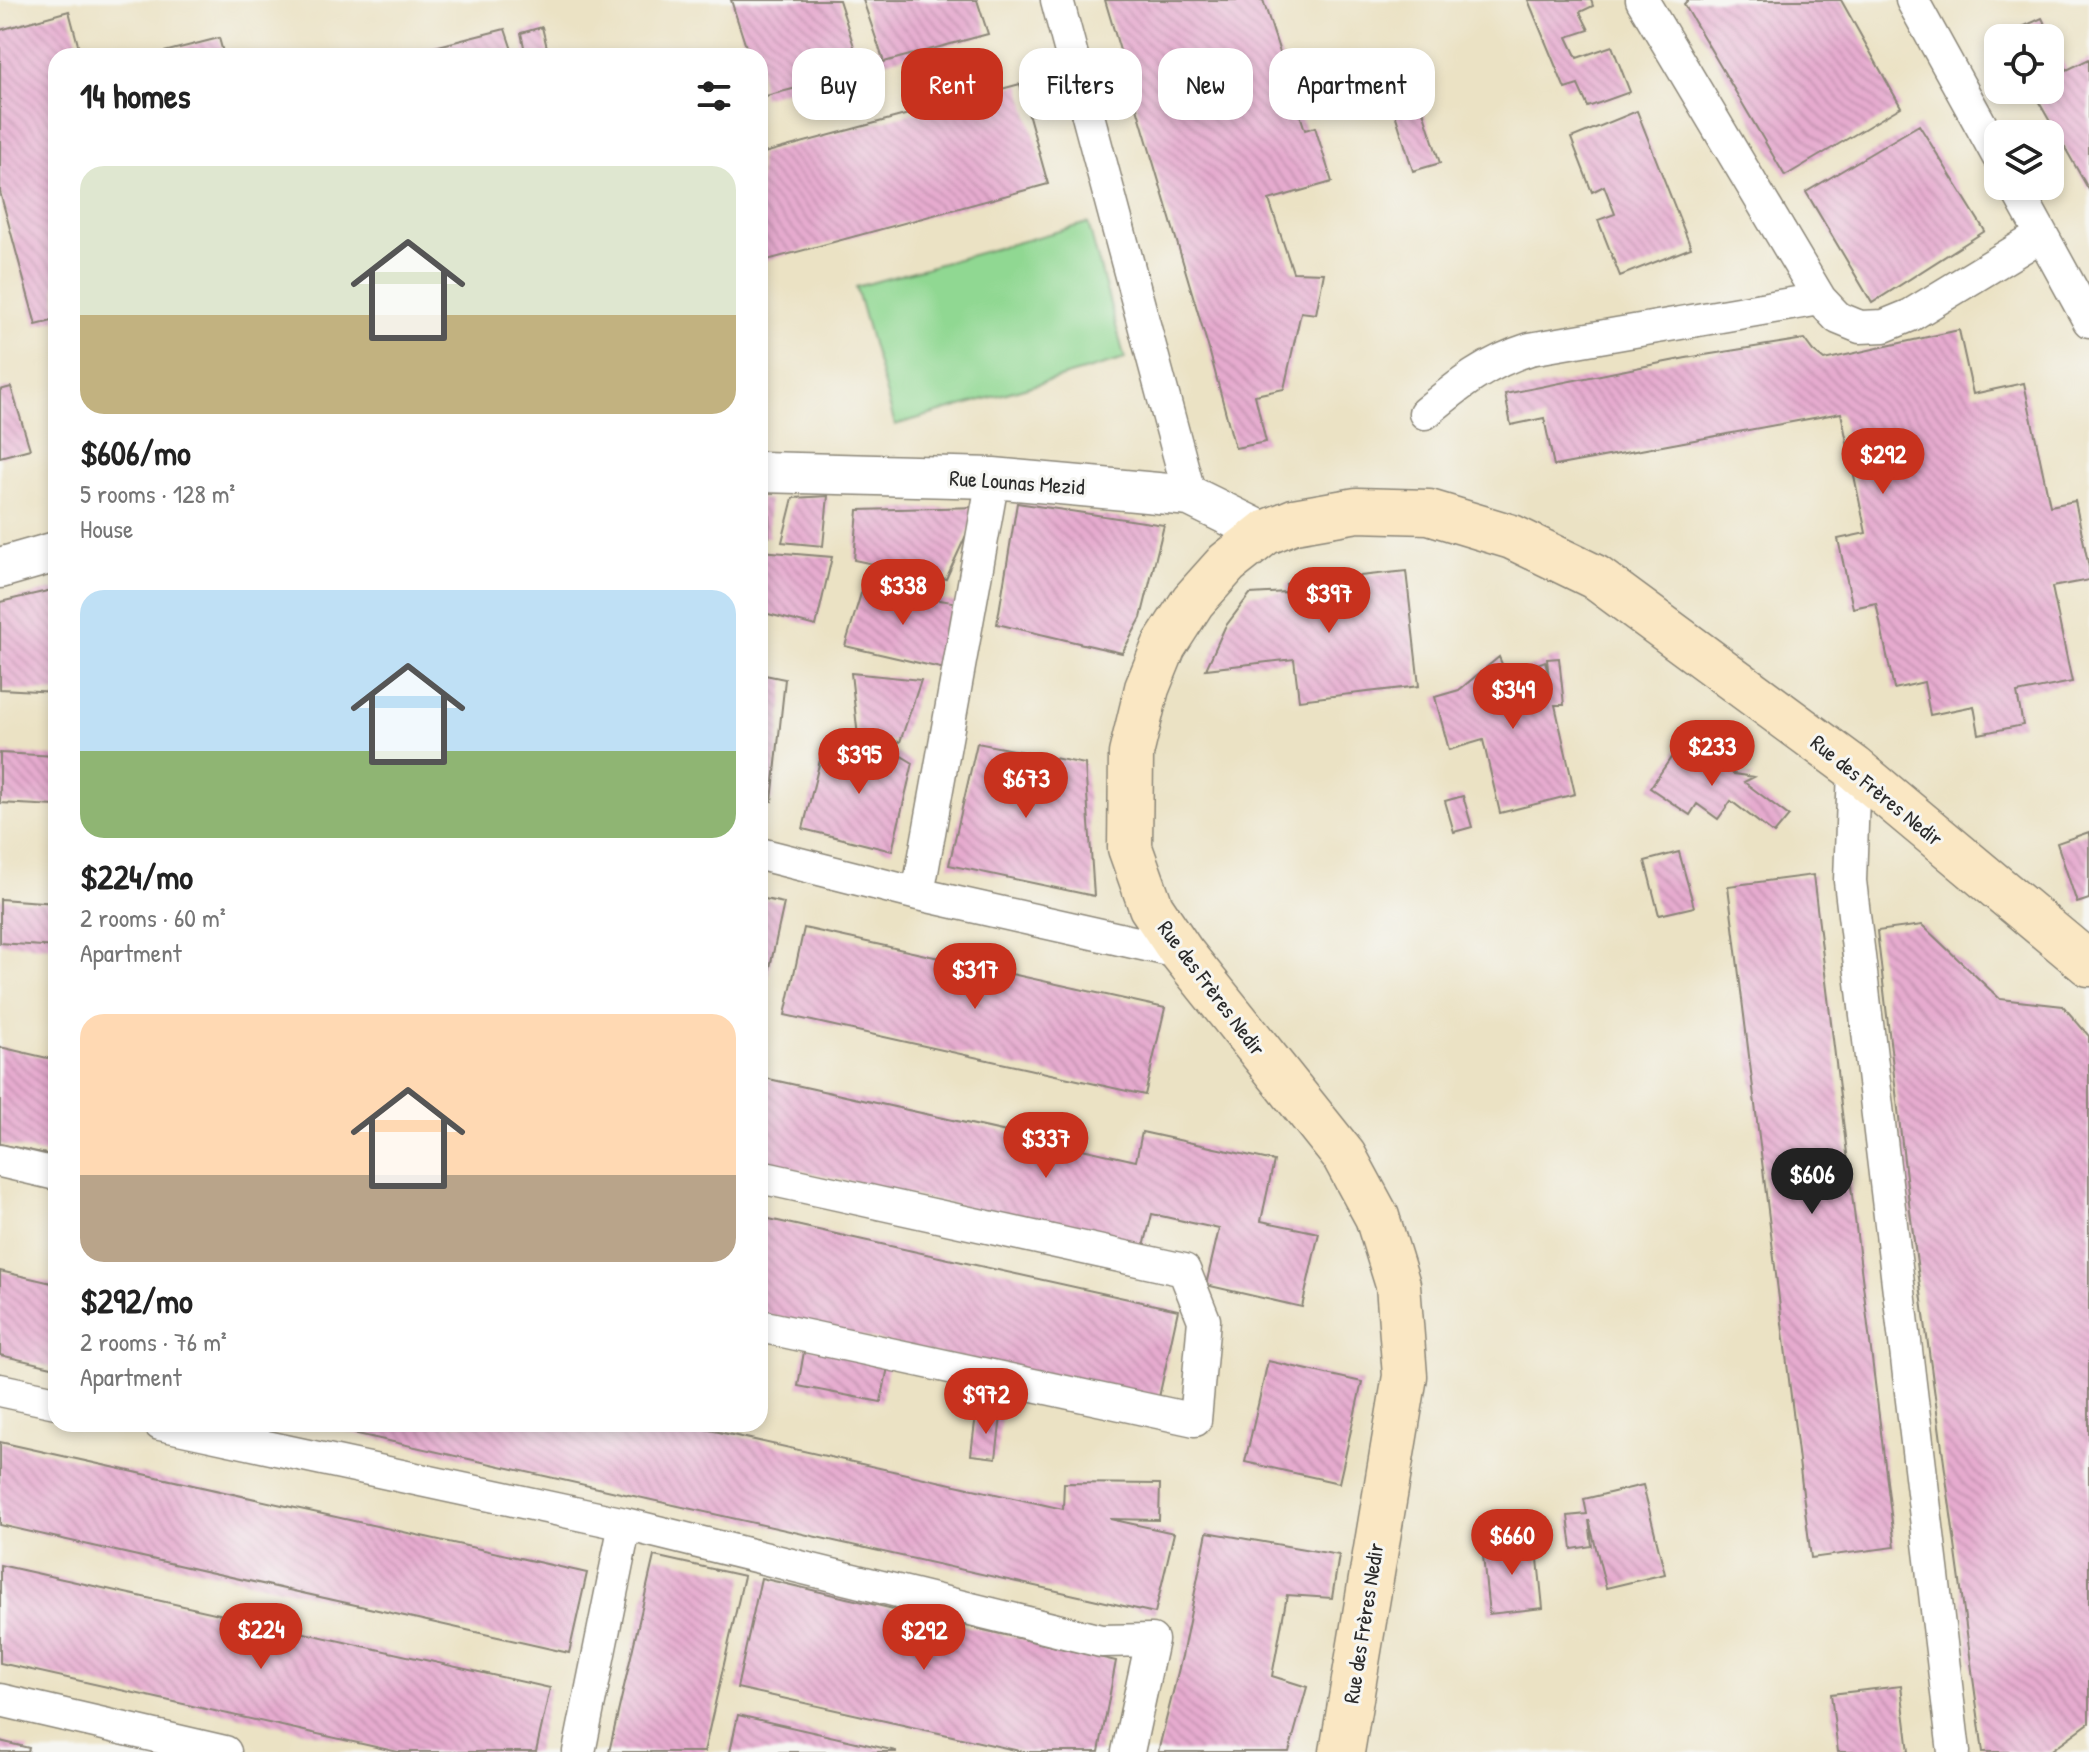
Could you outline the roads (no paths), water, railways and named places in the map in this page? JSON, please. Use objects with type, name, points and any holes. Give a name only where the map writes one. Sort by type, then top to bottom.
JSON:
[{"type":"main road","name":"Rue des Frères Nedir","points":[[1342,1752],[1405,1376],[1398,1285],[1377,1217],[1344,1156],[1182,953],[1151,907],[1130,848],[1131,754],[1147,688],[1164,646],[1201,591],[1227,563],[1265,533],[1294,521],[1357,510],[1429,512],[1512,537],[1595,577],[1854,768],[2089,964]]},
{"type":"street","points":[[1057,0],[1190,496]]},
{"type":"street","points":[[1642,0],[1820,299],[1838,318],[1860,327],[1884,326],[1911,315],[2042,235]]},
{"type":"street","points":[[1912,0],[1984,131]]},
{"type":"street","points":[[2023,200],[2089,321]]},
{"type":"street","points":[[1425,413],[1479,370],[1530,349],[1820,299]]},
{"type":"street","name":"Rue Lounas Mezid","points":[[768,472],[993,478],[1190,496],[1265,533]]},
{"type":"street","points":[[918,894],[993,478]]},
{"type":"street","points":[[0,568],[48,554]]},
{"type":"street","points":[[1854,768],[1850,881],[1954,1752]]},
{"type":"street","points":[[768,856],[918,894],[1182,953]]},
{"type":"street","points":[[0,1161],[48,1172]]},
{"type":"street","points":[[768,1179],[1184,1270],[1204,1320],[1195,1420],[768,1328]]},
{"type":"street","points":[[0,1390],[48,1400]]},
{"type":"street","points":[[197,1432],[625,1524],[1101,1641],[1152,1640],[1128,1752]]},
{"type":"street","points":[[579,1752],[625,1524]]},
{"type":"street","points":[[0,1700],[225,1752]]}]
